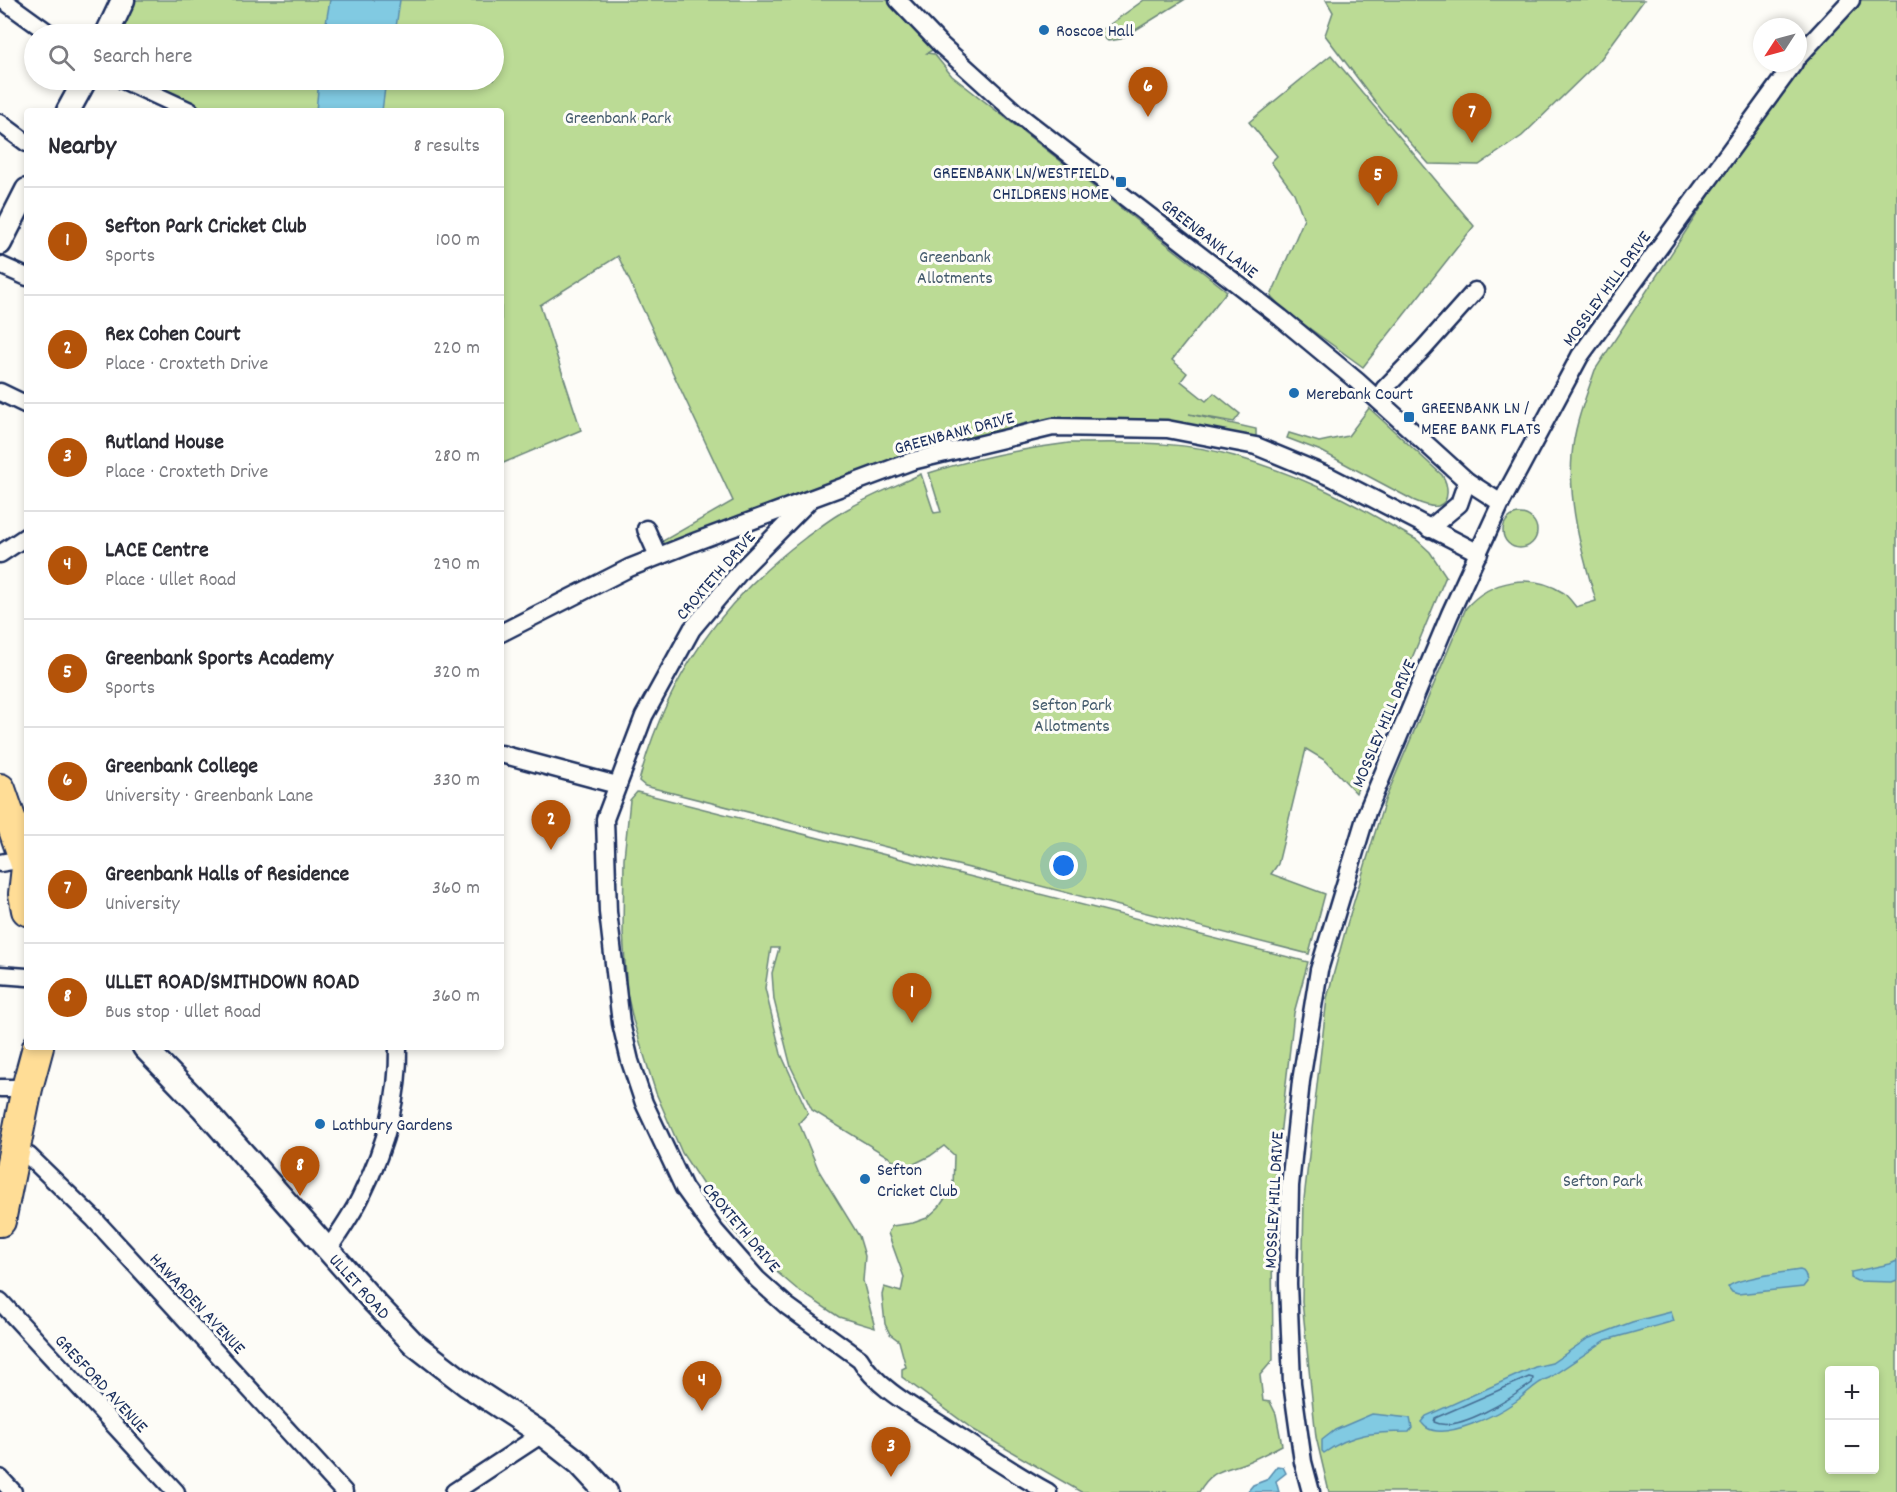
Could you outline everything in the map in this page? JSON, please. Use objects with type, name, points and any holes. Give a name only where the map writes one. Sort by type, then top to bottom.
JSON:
[{"type":"highway","points":[[0,789],[19,864],[24,894]]},
{"type":"highway","points":[[2,1203],[15,1151],[13,1088],[36,1050]]},
{"type":"main road","points":[[112,24],[123,0]]},
{"type":"main road","points":[[70,108],[80,90]]},
{"type":"main road","points":[[0,243],[24,196]]},
{"type":"main road","name":"ULLET ROAD","points":[[147,1050],[202,1107],[414,1344],[467,1385],[542,1434],[579,1463],[606,1492]]},
{"type":"street","points":[[3,0],[36,24]]},
{"type":"street","name":"GREENBANK LANE","points":[[898,0],[941,45],[1015,112],[1287,323],[1357,381],[1467,481],[1502,503]]},
{"type":"street","points":[[1807,47],[1851,0]]},
{"type":"street","name":"MOSSLEY HILL DRIVE","points":[[1311,1492],[1303,1462],[1292,1383],[1288,1284],[1290,1186],[1301,1081],[1319,970],[1366,812],[1450,614],[1502,503],[1580,356],[1787,72]]},
{"type":"street","points":[[145,90],[184,108]]},
{"type":"street","points":[[0,123],[24,141]]},
{"type":"street","points":[[0,265],[24,276]]},
{"type":"street","points":[[1384,389],[1425,348],[1475,291]]},
{"type":"street","points":[[0,392],[24,404]]},
{"type":"street","name":"GREENBANK DRIVE","points":[[504,631],[629,568],[912,461],[1053,427],[1167,429],[1256,446],[1331,477],[1479,553]]},
{"type":"street","points":[[1430,529],[1459,504],[1467,481]]},
{"type":"street","name":"CROXTETH DRIVE","points":[[811,499],[744,567],[692,629],[644,716],[605,819],[608,912],[621,1023],[630,1061],[644,1103],[684,1188],[715,1231],[757,1279],[787,1306],[860,1359],[867,1372],[905,1401],[1002,1465],[1048,1492]]},
{"type":"street","points":[[646,529],[658,556]]},
{"type":"street","points":[[0,554],[24,538]]},
{"type":"street","points":[[504,755],[617,785]]},
{"type":"street","points":[[0,975],[24,977]]},
{"type":"street","points":[[328,1250],[362,1196],[378,1158],[391,1120],[398,1050]]},
{"type":"street","name":"HAWARDEN AVENUE","points":[[15,1151],[29,1156],[94,1219],[344,1492]]},
{"type":"street","name":"GRESFORD AVENUE","points":[[0,1301],[176,1492]]},
{"type":"street","points":[[454,1492],[542,1434]]},
{"type":"street","points":[[0,1478],[13,1492]]},
{"type":"green space","points":[[123,0],[898,0],[941,45],[927,53],[934,54],[952,76],[1227,291],[1172,360],[1187,373],[1181,381],[1206,401],[1214,393],[1240,414],[1234,422],[1189,414],[1256,429],[1256,446],[1167,429],[1053,427],[965,448],[658,556],[654,546],[733,501],[618,256],[540,305],[581,430],[504,463],[504,108],[184,108],[145,90],[504,90],[504,24],[112,24]]},
{"type":"green space","points":[[1144,0],[1184,0],[1121,39],[1108,41],[1098,33]]},
{"type":"green space","points":[[1326,0],[1644,0],[1600,60],[1522,136],[1479,165],[1429,164],[1383,112],[1325,35],[1333,12]]},
{"type":"green space","name":"Sefton Park","points":[[1858,0],[1897,0],[1897,1492],[1329,1492],[1316,1437],[1302,1301],[1304,1199],[1327,998],[1385,800],[1466,608],[1476,598],[1499,585],[1525,581],[1551,586],[1564,593],[1576,607],[1596,601],[1577,529],[1571,474],[1575,433],[1595,370],[1790,72],[1807,72],[1807,53]]},
{"type":"green space","points":[[1331,55],[1474,226],[1363,367],[1284,310],[1271,296],[1304,219],[1294,193],[1271,162],[1277,156],[1249,122]]},
{"type":"green space","points":[[1369,408],[1442,475],[1446,483],[1447,497],[1442,504],[1432,506],[1413,500],[1321,451],[1287,438],[1289,433],[1319,442],[1348,436]]},
{"type":"green space","name":"Sefton Park Allotments","points":[[1069,443],[1152,443],[1193,447],[1234,456],[1275,470],[1342,498],[1417,540],[1430,552],[1446,576],[1356,793],[1326,761],[1306,749],[1278,864],[1271,874],[1325,894],[1309,954],[645,786],[639,781],[650,744],[665,709],[681,676],[701,645],[747,588],[805,538],[849,508],[921,474],[934,513],[941,512],[929,473],[998,455]]},
{"type":"green space","points":[[1520,514],[1532,519],[1537,531],[1532,543],[1520,548],[1508,543],[1503,531],[1508,519]]},
{"type":"green space","points":[[637,792],[1308,962],[1294,1013],[1275,1180],[1272,1242],[1273,1360],[1260,1375],[1263,1401],[1270,1402],[1276,1414],[1282,1445],[1252,1460],[1217,1473],[1203,1485],[1199,1492],[1081,1492],[974,1430],[902,1377],[902,1369],[906,1367],[899,1341],[890,1334],[885,1324],[882,1295],[884,1287],[901,1292],[904,1277],[888,1233],[892,1226],[927,1218],[939,1207],[953,1187],[954,1155],[944,1146],[906,1168],[812,1110],[791,1067],[774,1000],[772,973],[779,948],[771,948],[765,988],[781,1054],[808,1113],[799,1123],[819,1171],[859,1236],[865,1256],[863,1281],[875,1328],[839,1317],[798,1290],[758,1256],[732,1229],[682,1153],[656,1093],[633,1020],[627,993],[623,932],[624,858],[630,800]]},
{"type":"water","points":[[330,0],[400,0],[396,24],[326,24]]},
{"type":"water","points":[[318,90],[385,90],[382,108],[316,108]]},
{"type":"water","points":[[1897,1261],[1897,1280],[1892,1282],[1857,1281],[1851,1278],[1851,1272]]},
{"type":"water","points":[[1800,1270],[1805,1273],[1807,1282],[1803,1287],[1738,1294],[1732,1292],[1728,1287],[1751,1278]]},
{"type":"water","points":[[1671,1312],[1674,1321],[1606,1340],[1540,1382],[1515,1402],[1485,1419],[1447,1431],[1427,1428],[1421,1422],[1426,1416],[1535,1367],[1552,1363],[1587,1339],[1632,1322]]},
{"type":"water","points":[[1372,1414],[1410,1418],[1412,1428],[1409,1432],[1364,1435],[1344,1441],[1324,1453],[1322,1451],[1322,1440],[1335,1430]]},
{"type":"water","points":[[1277,1466],[1283,1467],[1286,1473],[1276,1481],[1279,1492],[1247,1492],[1253,1485],[1266,1480]]},
{"type":"place","name":"Roscoe Hall","points":[[1044,30]]},
{"type":"place","name":"Greenbank College","points":[[1148,117]]},
{"type":"place","name":"Greenbank Halls of Residence","points":[[1472,143]]},
{"type":"place","name":"GREENBANK LN/WESTFIELD CHILDRENS HOME","points":[[1121,182]]},
{"type":"place","name":"Greenbank Sports Academy","points":[[1378,206]]},
{"type":"place","name":"Merebank Court","points":[[1294,393]]},
{"type":"place","name":"GREENBANK LN / MERE BANK FLATS","points":[[1409,417]]},
{"type":"place","name":"Rex Cohen Court","points":[[551,850]]},
{"type":"place","name":"Sefton Park Cricket Club","points":[[912,1023]]},
{"type":"place","name":"Lathbury Gardens","points":[[320,1124]]},
{"type":"place","name":"Sefton Cricket Club","points":[[865,1179]]},
{"type":"place","name":"ULLET ROAD/SMITHDOWN ROAD","points":[[300,1196]]},
{"type":"place","name":"LACE Centre","points":[[702,1411]]},
{"type":"place","name":"Rutland House","points":[[891,1477]]},
{"type":"park label","name":"Greenbank Park","points":[[618,117]]},
{"type":"park label","name":"Greenbank Allotments","points":[[955,266]]}]
